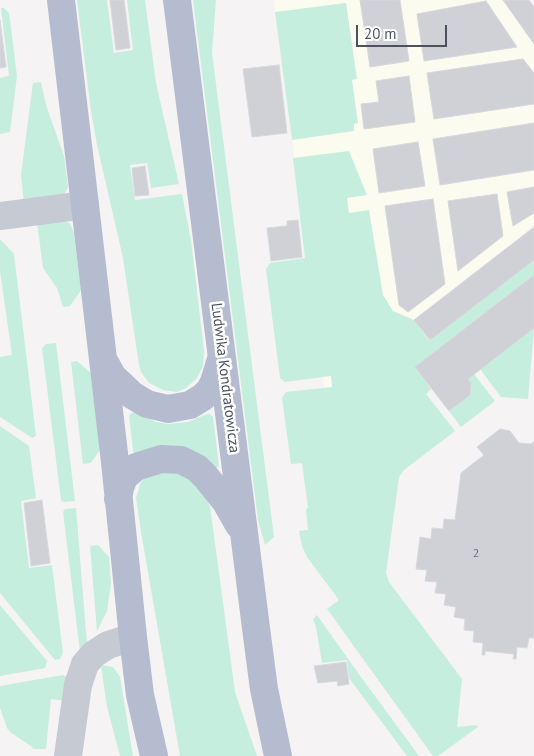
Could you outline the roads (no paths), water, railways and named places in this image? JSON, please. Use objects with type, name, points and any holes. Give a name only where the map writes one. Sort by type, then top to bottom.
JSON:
[{"type":"main road","points":[[60,0],[140,695],[154,756]]},
{"type":"main road","name":"Ludwika Kondratowicza","points":[[177,0],[264,690],[278,756]]},
{"type":"main road","points":[[102,355],[113,377],[132,395],[146,404],[168,410],[190,405],[210,390],[218,373],[221,352]]},
{"type":"main road","points":[[118,504],[124,477],[136,467],[161,459],[181,460],[197,468],[217,490],[236,519],[246,548]]},
{"type":"street","points":[[0,216],[85,205]]},
{"type":"street","points":[[68,756],[78,686],[85,664],[94,654],[108,645],[133,637]]}]
